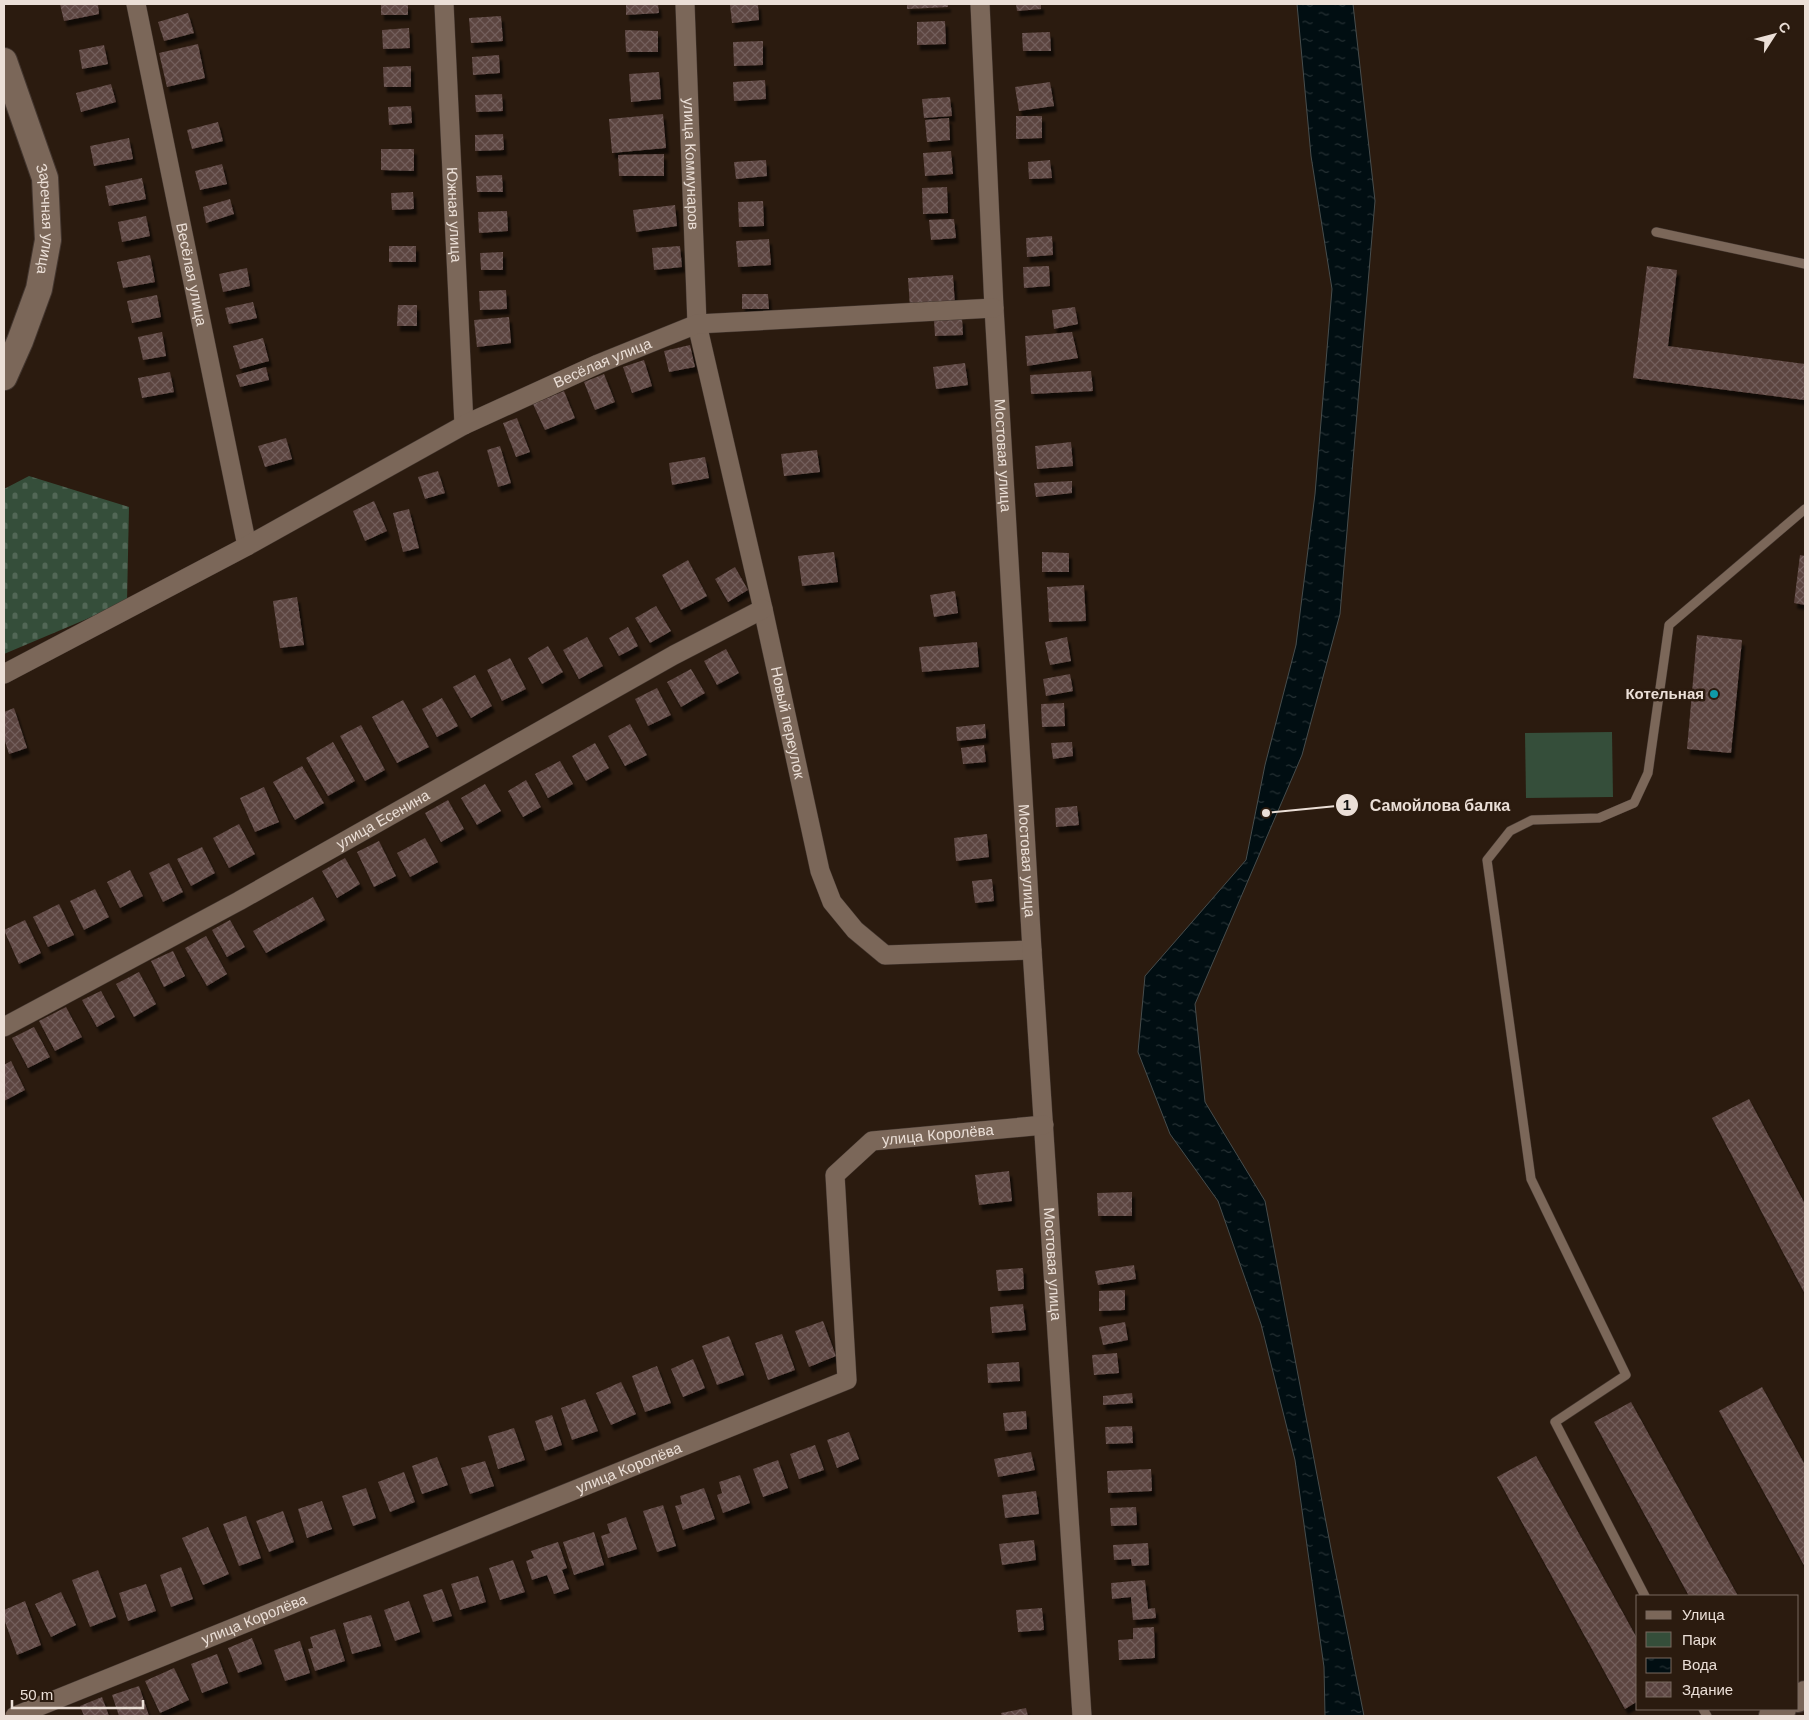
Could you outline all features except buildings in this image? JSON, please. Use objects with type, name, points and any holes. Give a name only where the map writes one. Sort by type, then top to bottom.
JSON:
[{"type":"street","name":"Весёлая улица","points":[[136,4],[247,546]]},
{"type":"street","name":"Южная улица","points":[[444,4],[464,425]]},
{"type":"street","name":"улица Коммунаров","points":[[685,4],[698,324]]},
{"type":"street","name":"Мостовая улица","points":[[980,4],[994,308],[1032,950],[1082,1716]]},
{"type":"street","name":"Заречная улица","points":[[4,61],[45,178],[48,240],[39,290],[4,377]]},
{"type":"street","name":"Весёлая улица","points":[[4,674],[247,546],[464,425],[598,364],[698,324],[994,308]]},
{"type":"street","name":"Новый переулок","points":[[698,324],[820,871],[832,902],[854,930],[885,955],[1032,950]]},
{"type":"street","name":"улица Есенина","points":[[4,1027],[239,901],[674,655],[763,609]]},
{"type":"street","name":"улица Королёва","points":[[15,1716],[847,1380],[835,1175],[872,1141],[1044,1125]]},
{"type":"lane","points":[[1656,232],[1805,264]]},
{"type":"lane","points":[[1644,1595],[1555,1422],[1626,1375],[1531,1180],[1487,860],[1510,830],[1532,820],[1599,818],[1634,803],[1648,773],[1669,625],[1805,509]]},
{"type":"green space","points":[[29,476],[129,507],[127,602],[4,654],[4,489]]},
{"type":"green space","points":[[1612,732],[1613,797],[1526,798],[1525,733]]},
{"type":"water","points":[[1297,4],[1353,4],[1375,201],[1340,614],[1302,755],[1195,1004],[1205,1102],[1265,1201],[1364,1716],[1325,1716],[1324,1667],[1295,1460],[1261,1324],[1218,1201],[1170,1134],[1138,1052],[1145,976],[1246,860],[1265,765],[1296,645],[1315,494],[1332,289],[1311,156]]},
{"type":"place","name":"Котельная","points":[[1714,694]]},
{"type":"place","name":"Самойлова балка","points":[[1266,813]]}]
